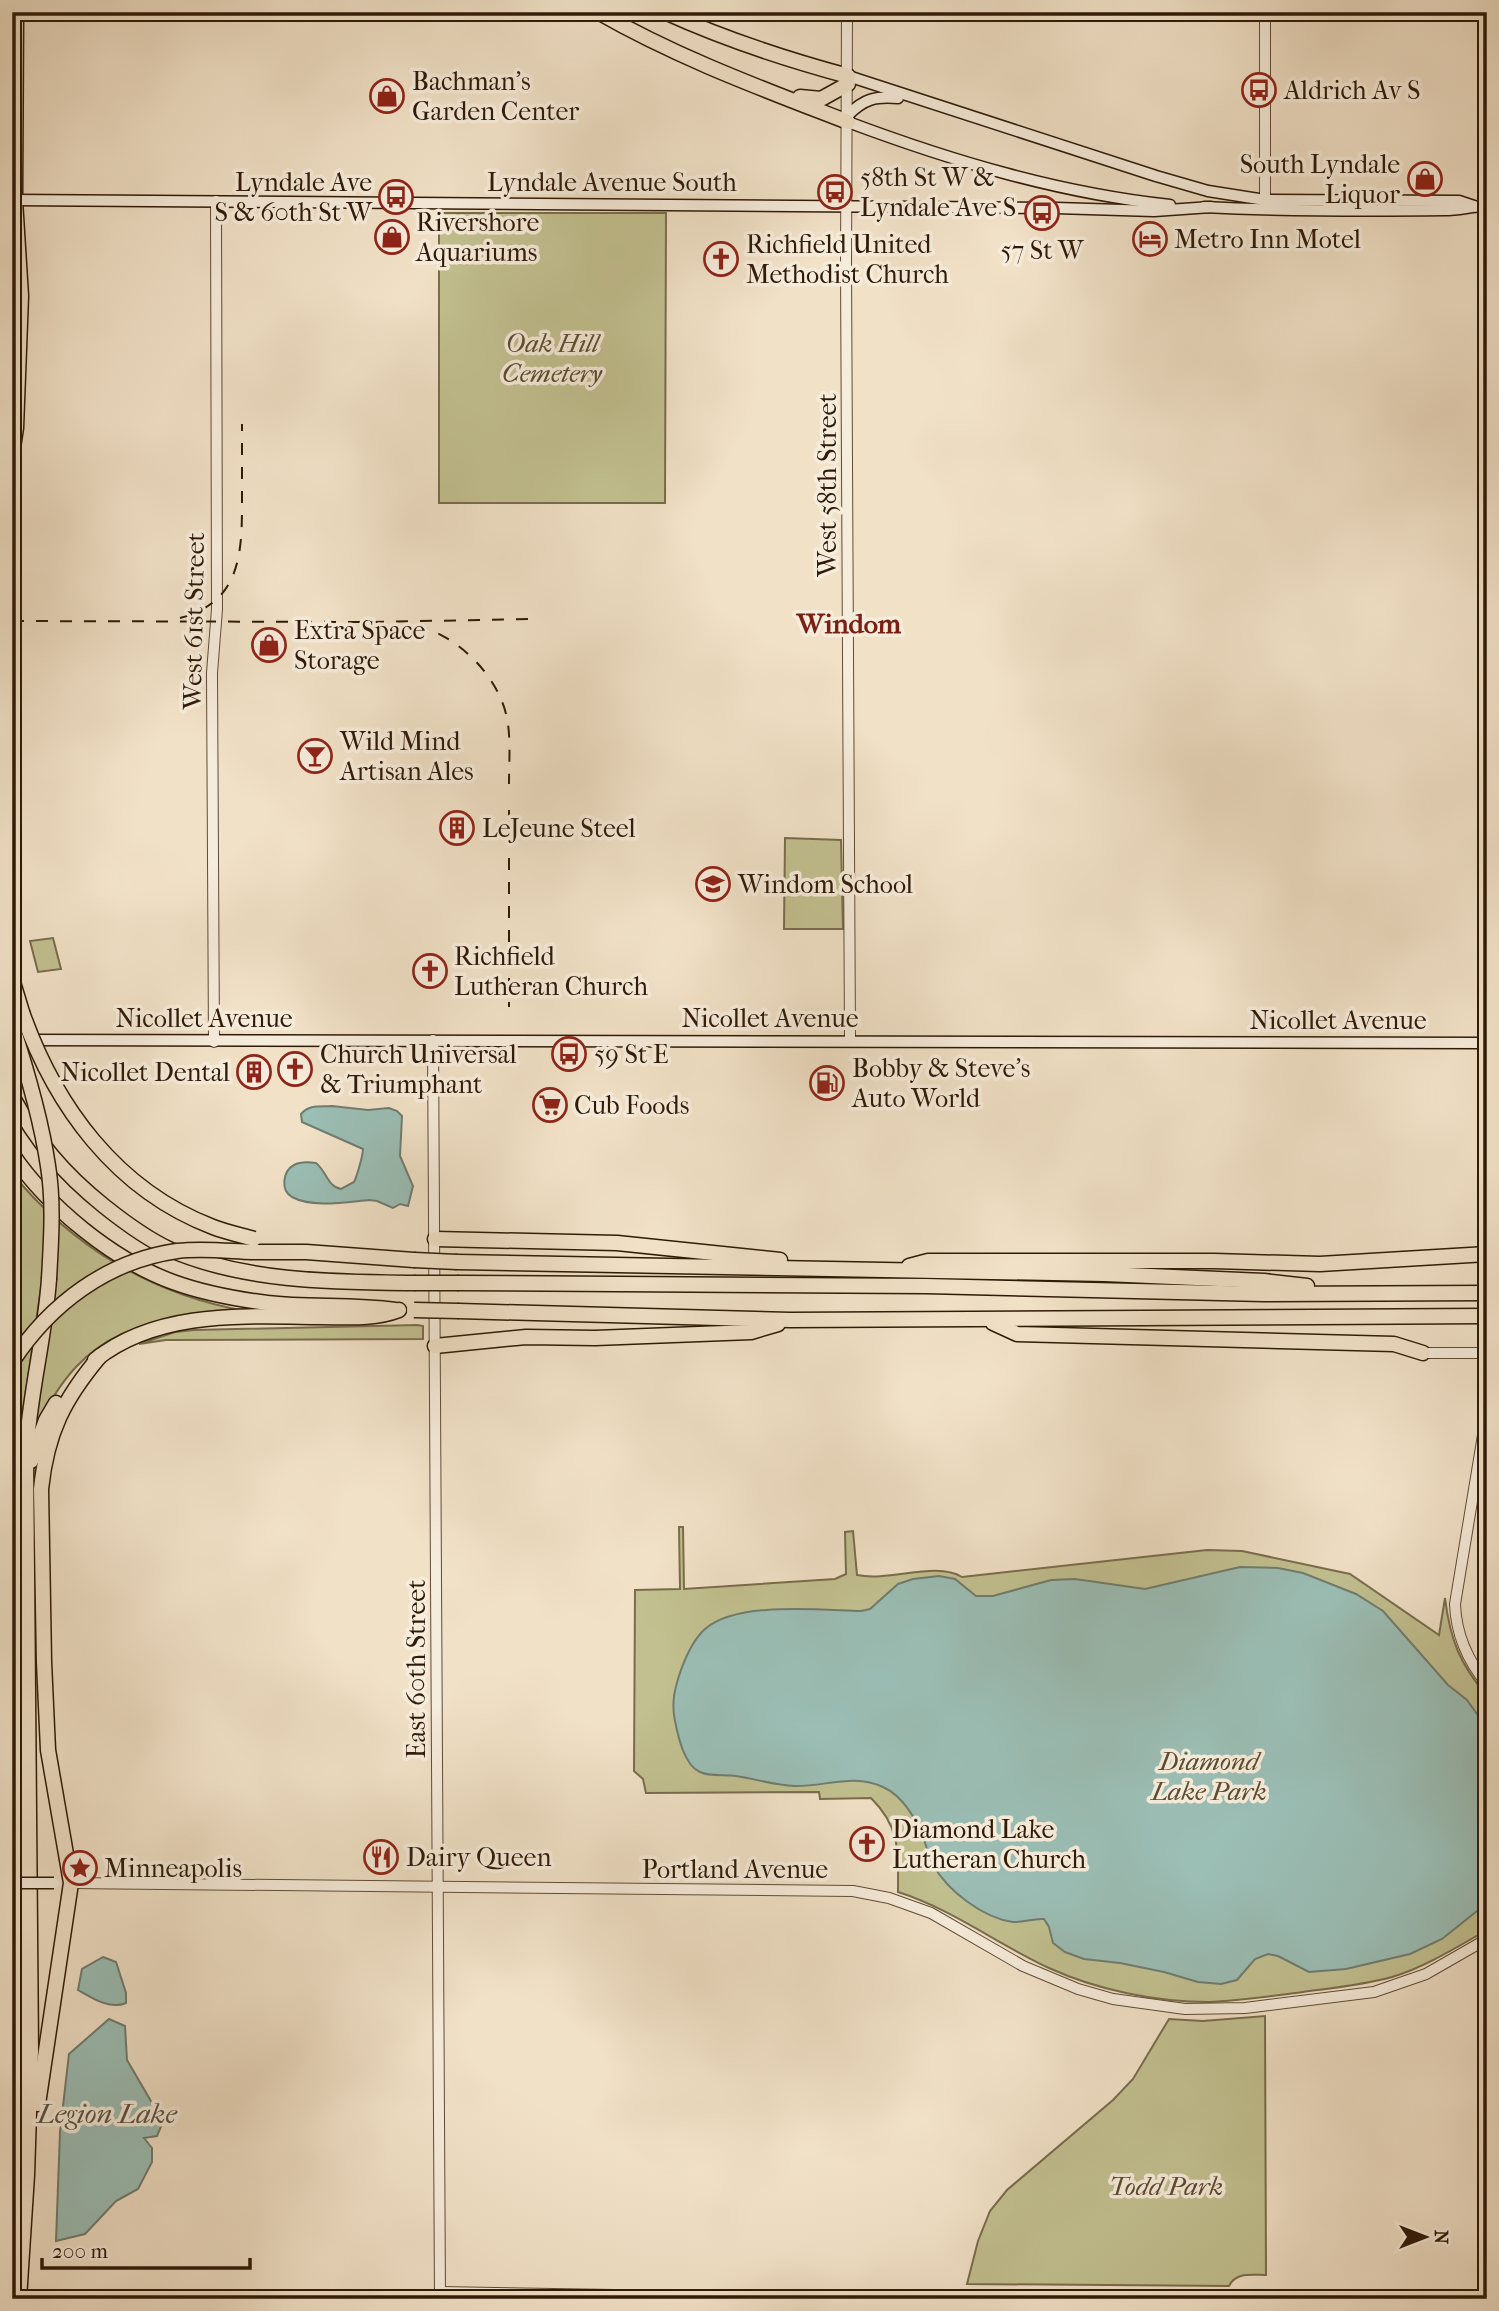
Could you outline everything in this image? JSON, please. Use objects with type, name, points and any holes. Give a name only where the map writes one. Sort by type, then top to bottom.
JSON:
[{"type":"highway","points":[[12,454],[16,428],[21,296],[14,200],[16,12]]},
{"type":"highway","points":[[598,12],[682,57],[765,90],[848,118]]},
{"type":"highway","points":[[665,12],[778,57],[848,80]]},
{"type":"highway","points":[[765,90],[814,100],[827,97],[848,80]]},
{"type":"highway","points":[[12,979],[38,1053],[58,1094],[78,1123],[112,1162],[148,1192],[181,1212],[253,1245]]},
{"type":"highway","points":[[12,1025],[34,1097],[49,1168],[51,1216],[47,1307],[20,1476],[16,1804],[18,2100],[12,2232]]},
{"type":"highway","points":[[12,1096],[53,1160],[90,1195],[128,1225],[169,1249],[215,1265],[263,1275],[313,1280],[414,1283],[926,1286],[1264,1294],[1487,1293]]},
{"type":"highway","points":[[12,1154],[33,1182],[68,1216],[106,1246],[173,1282],[220,1295],[269,1303],[406,1310],[790,1320],[1487,1316]]},
{"type":"highway","points":[[435,1239],[617,1243],[800,1262],[814,1269]]},
{"type":"highway","points":[[12,1362],[58,1306],[83,1287],[111,1272],[148,1257],[177,1251],[253,1245],[306,1252],[457,1262],[1105,1275],[1264,1281],[1374,1293]]},
{"type":"highway","points":[[898,1271],[914,1263],[928,1261],[1214,1261],[1320,1264],[1487,1254]]},
{"type":"highway","points":[[19,2299],[31,2051],[20,1476],[60,1396],[79,1373],[131,1337],[178,1323],[269,1316],[381,1317],[406,1310]]},
{"type":"highway","points":[[435,1346],[526,1337],[595,1338],[751,1332],[790,1320]]},
{"type":"highway","points":[[985,1320],[1017,1334],[1394,1344],[1423,1353]]},
{"type":"highway","points":[[27,2175],[71,1883],[48,1750],[41,1489],[44,1460],[61,1410],[77,1384],[100,1356]]},
{"type":"highway","points":[[12,1783],[16,1804]]},
{"type":"highway","points":[[12,2064],[18,2100]]},
{"type":"main road","points":[[848,80],[1176,182],[1265,205]]},
{"type":"main road","points":[[918,100],[874,97],[858,105],[848,118],[934,153],[1025,179],[1139,201],[1211,207],[1459,201],[1474,206],[1487,206]]},
{"type":"main road","name":"Lyndale Avenue South","points":[[14,200],[1154,211],[1211,207]]},
{"type":"main road","name":"Nicollet Avenue","points":[[12,1040],[1487,1043]]},
{"type":"main road","points":[[12,1883],[71,1883]]},
{"type":"street","name":"West 58th Street","points":[[847,12],[850,1041]]},
{"type":"street","points":[[1265,12],[1265,205]]},
{"type":"street","name":"West 61st Street","points":[[214,1042],[212,673],[217,609],[216,201]]},
{"type":"street","name":"East 60th Street","points":[[433,1040],[440,2295]]},
{"type":"street","points":[[1423,1353],[1487,1353]]},
{"type":"street","points":[[1487,1411],[1455,1604],[1455,1622],[1460,1638],[1473,1666],[1487,1684]]},
{"type":"street","name":"Portland Avenue","points":[[71,1883],[872,1893],[932,1913],[1023,1966],[1078,1989],[1185,2010],[1245,2008],[1374,1992],[1426,1974],[1487,1939]]},
{"type":"street","points":[[440,2295],[860,2299]]},
{"type":"green space","name":"Oak Hill Cemetery","points":[[439,213],[666,213],[665,503],[439,503]]},
{"type":"green space","points":[[785,838],[841,840],[843,929],[784,929]]},
{"type":"green space","points":[[53,938],[61,969],[38,972],[30,941]]},
{"type":"green space","points":[[12,1173],[35,1200],[61,1224],[117,1264],[179,1293],[246,1311],[178,1318],[122,1334],[98,1348],[76,1367],[56,1393],[38,1426],[35,1426],[55,1291],[55,1282],[42,1280],[22,1420],[17,1420],[12,1295]]},
{"type":"green space","points":[[423,1326],[423,1339],[166,1340],[139,1344],[175,1332],[194,1330]]},
{"type":"green space","name":"Diamond Lake Park","points":[[679,1527],[683,1527],[684,1589],[835,1579],[846,1574],[845,1532],[853,1531],[857,1575],[884,1576],[939,1571],[962,1577],[1207,1550],[1242,1551],[1350,1574],[1439,1635],[1445,1598],[1458,1651],[1487,1696],[1487,1930],[1417,1968],[1370,1982],[1268,1997],[1209,2002],[1148,1997],[1067,1976],[1030,1959],[956,1917],[898,1892],[897,1853],[893,1830],[871,1798],[820,1799],[819,1792],[646,1793],[643,1779],[634,1771],[635,1590],[680,1589]]},
{"type":"green space","name":"Todd Park","points":[[1265,2016],[1266,2275],[1240,2276],[1229,2286],[967,2284],[978,2241],[990,2211],[1007,2190],[1113,2100],[1133,2079],[1169,2019],[1203,2021]]},
{"type":"water","points":[[332,1106],[368,1110],[389,1108],[402,1116],[400,1156],[413,1186],[408,1206],[400,1204],[393,1208],[369,1200],[309,1202],[288,1194],[284,1185],[285,1176],[290,1168],[302,1162],[316,1163],[330,1182],[341,1189],[354,1182],[363,1149],[302,1122],[301,1114],[308,1109]]},
{"type":"water","name":"Diamond Lake Park","points":[[1240,1567],[1278,1568],[1303,1573],[1356,1594],[1383,1611],[1448,1685],[1467,1700],[1487,1728],[1487,1903],[1442,1939],[1410,1954],[1346,1969],[1309,1972],[1278,1956],[1268,1954],[1255,1959],[1237,1980],[1221,1984],[1198,1982],[1120,1963],[1084,1959],[1065,1952],[1053,1943],[1044,1919],[1013,1922],[990,1915],[967,1902],[933,1865],[921,1832],[908,1809],[897,1796],[883,1787],[861,1781],[794,1786],[736,1776],[704,1774],[690,1763],[680,1742],[674,1701],[685,1659],[705,1629],[719,1620],[737,1614],[780,1609],[861,1611],[870,1609],[898,1584],[939,1576],[955,1579],[976,1596],[993,1596],[1051,1580],[1075,1579],[1145,1589]]},
{"type":"water","points":[[103,1957],[116,1962],[126,1993],[126,2003],[107,2004],[78,1990],[82,1969]]},
{"type":"water","name":"Legion Lake","points":[[109,2019],[125,2026],[127,2060],[155,2108],[165,2117],[157,2136],[144,2138],[152,2148],[152,2162],[138,2189],[116,2201],[85,2234],[56,2241],[60,2132],[69,2054]]},
{"type":"railway","points":[[180,618],[200,611],[215,600],[234,573],[241,539],[242,424]]},
{"type":"railway","points":[[12,621],[373,622],[529,619]]},
{"type":"railway","points":[[416,625],[432,630],[461,648],[495,687],[507,718],[509,784]]},
{"type":"railway","points":[[509,810],[509,1007]]},
{"type":"place","name":"Aldrich Av S","points":[[1259,90]]},
{"type":"place","name":"Bachman's Garden Center","points":[[387,96]]},
{"type":"place","name":"South Lyndale Liquor","points":[[1425,179]]},
{"type":"place","name":"58th St W & Lyndale Ave S","points":[[835,192]]},
{"type":"place","name":"Lyndale Ave S & 60th St W","points":[[396,197]]},
{"type":"place","name":"57 St W","points":[[1042,213]]},
{"type":"place","name":"Rivershore Aquariums","points":[[392,237]]},
{"type":"place","name":"Metro Inn Motel","points":[[1150,239]]},
{"type":"place","name":"Richfield United Methodist Church","points":[[721,259]]},
{"type":"place","name":"Extra Space Storage","points":[[269,645]]},
{"type":"place","name":"Wild Mind Artisan Ales","points":[[315,756]]},
{"type":"place","name":"LeJeune Steel","points":[[457,828]]},
{"type":"place","name":"Windom School","points":[[713,884]]},
{"type":"place","name":"Richfield Lutheran Church","points":[[430,971]]},
{"type":"place","name":"59 St E","points":[[569,1054]]},
{"type":"place","name":"Church Universal & Triumphant","points":[[295,1069]]},
{"type":"place","name":"Nicollet Dental","points":[[254,1072]]},
{"type":"place","name":"Bobby & Steve's Auto World","points":[[827,1083]]},
{"type":"place","name":"Cub Foods","points":[[550,1105]]},
{"type":"place","name":"Diamond Lake Lutheran Church","points":[[867,1844]]},
{"type":"place","name":"Dairy Queen","points":[[381,1857]]},
{"type":"place","name":"Minneapolis","points":[[80,1868]]},
{"type":"district","name":"Windom","points":[[849,623]]}]
